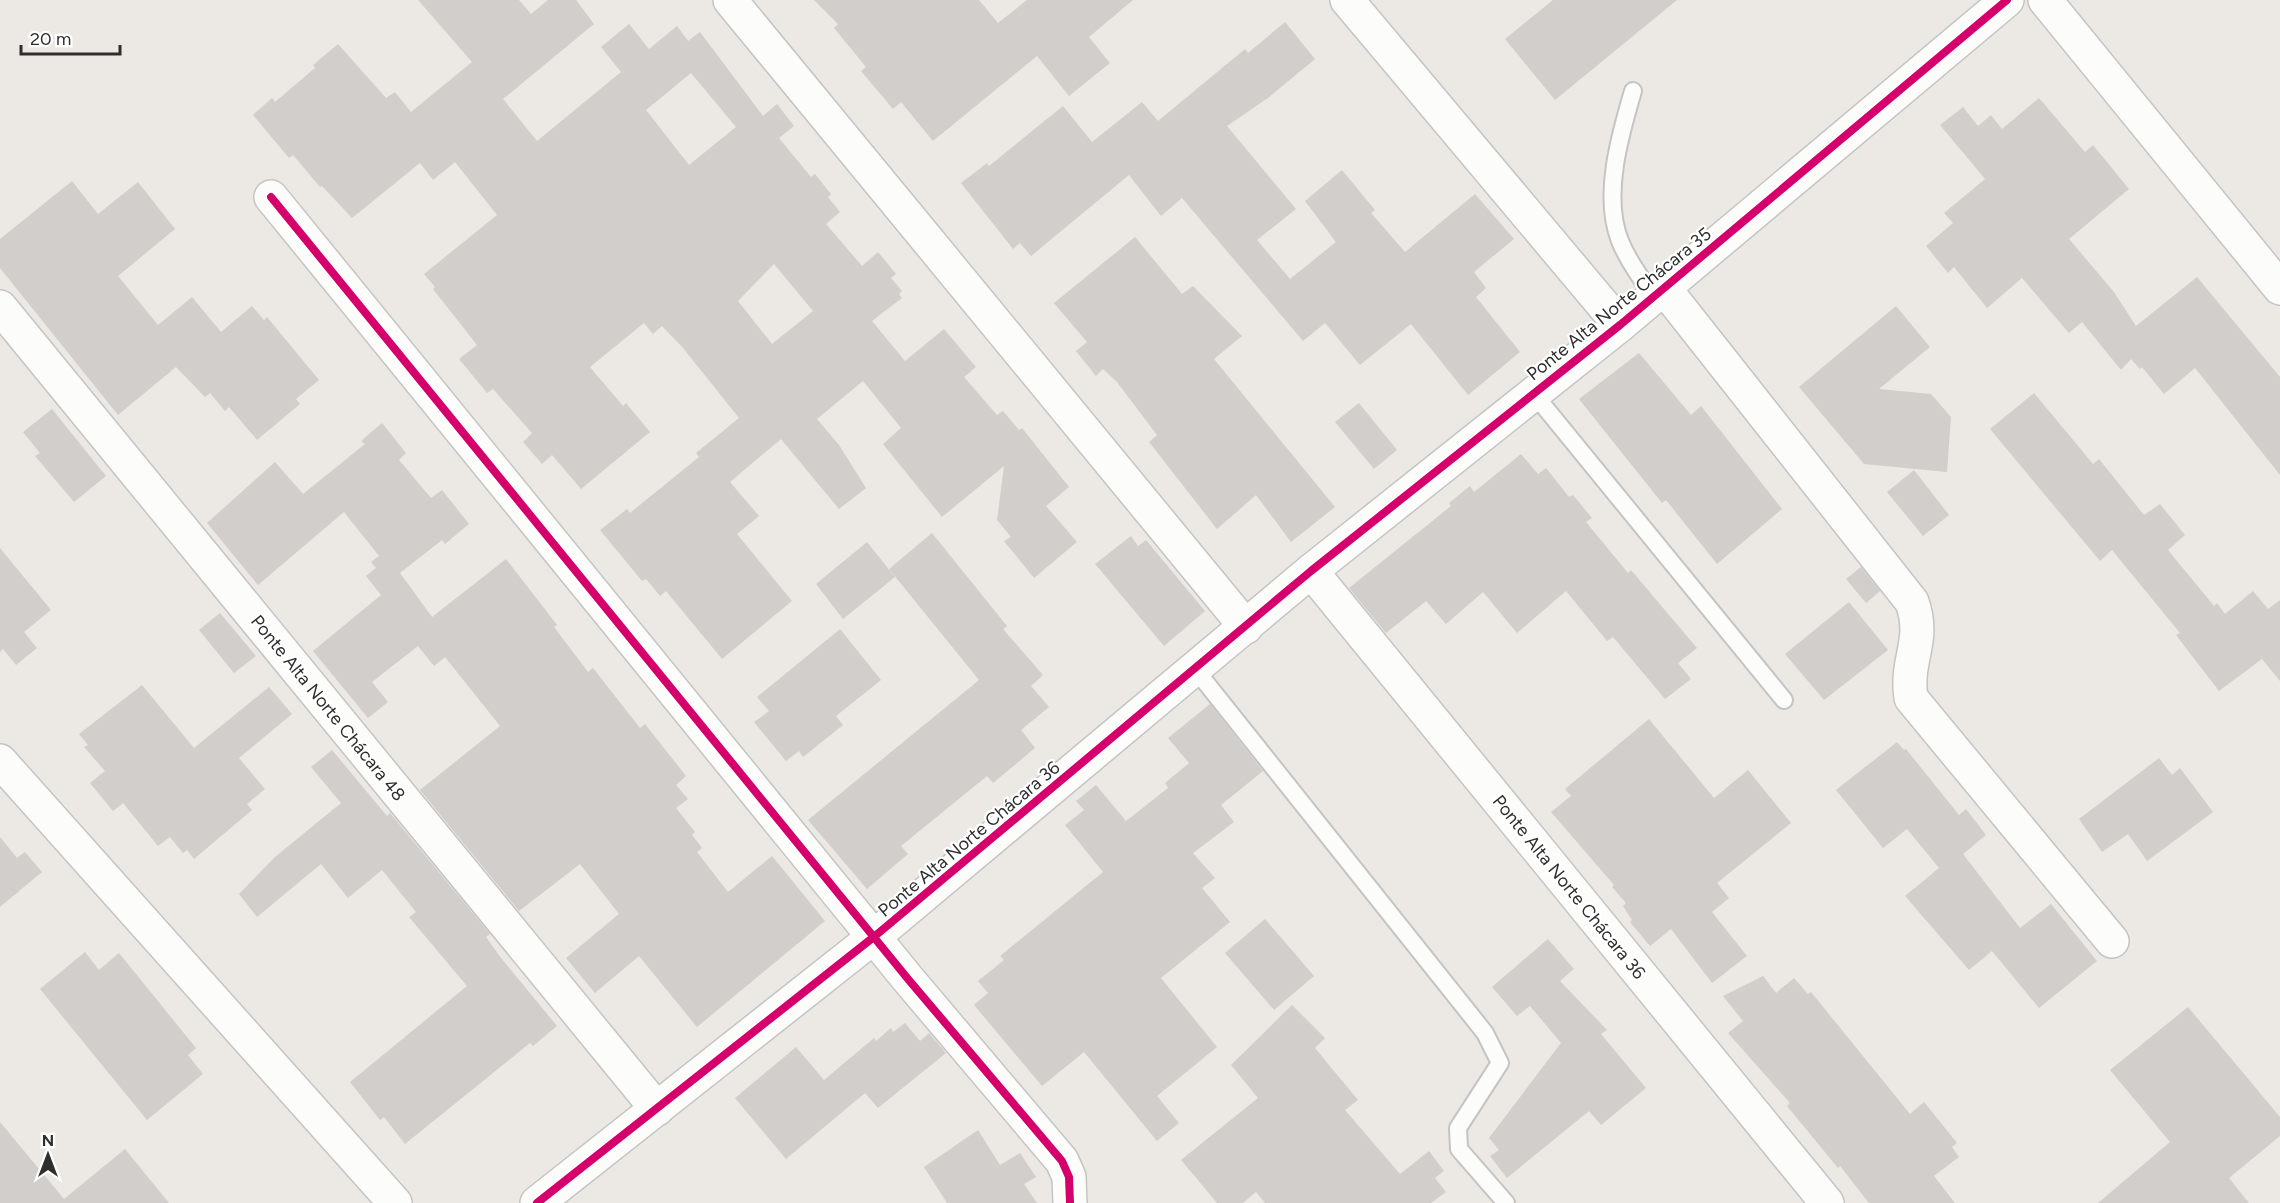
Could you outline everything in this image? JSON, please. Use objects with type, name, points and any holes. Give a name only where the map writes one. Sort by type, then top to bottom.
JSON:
[{"type":"street","points":[[730,0],[1246,627]]},
{"type":"street","points":[[1347,0],[1620,325]]},
{"type":"street","name":"Ponte Alta Norte Chácara 35","points":[[1246,627],[1311,571],[1620,325],[2007,0]]},
{"type":"street","points":[[2045,0],[2280,288]]},
{"type":"street","points":[[271,196],[875,936],[908,980],[1062,1161],[1069,1177],[1070,1203]]},
{"type":"street","points":[[1659,292],[1912,602],[1918,620],[1918,641],[1910,664],[1911,698],[2112,941]]},
{"type":"street","name":"Ponte Alta Norte Chácara 48","points":[[0,307],[657,1109]]},
{"type":"street","name":"Ponte Alta Norte Chácara 36","points":[[1311,571],[1827,1203]]},
{"type":"street","name":"Ponte Alta Norte Chácara 36","points":[[537,1203],[875,936],[1246,627]]},
{"type":"street","points":[[0,761],[395,1203]]},
{"type":"lane","points":[[1633,91],[1618,144],[1614,210],[1619,238],[1626,254],[1659,292]]},
{"type":"lane","points":[[1534,394],[1784,700]]},
{"type":"lane","points":[[1195,669],[1485,1034],[1500,1063],[1458,1128],[1460,1149],[1506,1203]]},
{"type":"building","points":[[418,0],[519,0],[531,14],[548,0],[576,0],[594,24],[503,99],[537,141],[621,72],[601,47],[629,24],[649,49],[677,26],[688,41],[700,32],[763,116],[777,104],[794,126],[779,138],[811,177],[815,174],[831,194],[828,197],[840,212],[826,224],[862,266],[878,252],[896,274],[891,278],[902,291],[899,294],[902,298],[872,321],[905,361],[944,329],[976,367],[964,377],[997,415],[1003,411],[1019,430],[1022,428],[1069,487],[1046,506],[1077,542],[1034,578],[1004,541],[1011,537],[997,520],[1004,466],[942,517],[883,444],[901,428],[863,381],[817,419],[839,445],[866,488],[839,509],[781,439],[730,482],[759,516],[737,534],[792,601],[722,659],[666,591],[660,596],[646,579],[642,581],[600,530],[627,509],[630,513],[699,457],[696,453],[739,418],[683,348],[662,326],[653,334],[644,323],[590,367],[623,406],[626,403],[650,432],[581,489],[552,455],[542,464],[523,442],[532,433],[493,389],[487,393],[459,359],[477,345],[424,274],[497,215],[455,162],[433,180],[420,163],[352,218],[322,186],[320,187],[293,155],[289,158],[253,115],[272,98],[275,102],[315,68],[313,65],[338,44],[386,98],[395,92],[411,112],[472,62]],"holes":[[[691,73],[736,127],[689,165],[646,110]],[[774,264],[813,311],[772,344],[738,301]]]},
{"type":"building","points":[[814,0],[979,0],[998,23],[1027,0],[1133,0],[1089,37],[1110,63],[1069,96],[1037,56],[933,141],[901,102],[893,109],[861,71],[866,67],[834,28],[838,24]]},
{"type":"building","points":[[1553,0],[1677,0],[1555,100],[1505,39]]},
{"type":"building","points":[[1285,22],[1315,59],[1268,98],[1227,126],[1296,209],[1257,240],[1290,279],[1336,242],[1305,201],[1342,170],[1375,210],[1371,213],[1405,252],[1475,194],[1514,239],[1474,272],[1486,288],[1476,297],[1520,352],[1468,395],[1411,324],[1360,365],[1325,323],[1303,341],[1182,198],[1161,216],[1129,175],[1031,256],[1020,243],[1013,249],[961,183],[987,163],[989,166],[1063,106],[1092,142],[1142,102],[1158,121],[1245,49],[1248,53]]},
{"type":"building","points":[[2039,98],[2085,152],[2093,145],[2129,189],[2069,239],[2114,292],[2136,326],[2197,277],[2280,377],[2280,475],[2195,368],[2164,394],[2142,367],[2140,369],[2131,359],[2121,370],[2082,322],[2069,333],[2022,278],[1987,308],[1954,267],[1948,273],[1926,246],[1953,223],[1944,213],[1985,179],[1940,125],[1963,107],[1978,126],[1991,115],[2002,129]]},
{"type":"building","points":[[72,181],[98,214],[138,182],[175,229],[118,276],[158,325],[192,297],[221,332],[252,306],[264,320],[267,317],[319,380],[296,399],[300,404],[257,440],[229,407],[225,411],[210,393],[205,397],[176,367],[118,415],[0,268],[0,239]]},
{"type":"building","points":[[1135,237],[1182,294],[1193,286],[1242,336],[1214,359],[1335,507],[1291,542],[1256,495],[1217,529],[1149,442],[1157,435],[1117,382],[1103,369],[1096,376],[1076,351],[1087,342],[1054,303]]},
{"type":"building","points":[[1896,306],[1930,347],[1879,389],[1931,394],[1951,417],[1947,472],[1864,464],[1799,387]]},
{"type":"building","points":[[1639,353],[1691,415],[1701,406],[1782,509],[1717,564],[1666,500],[1662,503],[1579,399]]},
{"type":"building","points":[[2034,393],[2093,464],[2099,459],[2144,515],[2160,504],[2185,535],[2168,550],[2214,606],[2217,603],[2225,614],[2253,591],[2268,609],[2280,600],[2280,681],[2262,659],[2219,691],[2176,635],[2180,633],[2112,550],[2100,561],[1990,429]]},
{"type":"building","points":[[1359,403],[1397,450],[1374,469],[1335,422]]},
{"type":"building","points":[[52,409],[106,476],[74,502],[35,456],[40,453],[23,432]]},
{"type":"building","points":[[382,423],[406,453],[399,460],[431,498],[442,490],[469,524],[445,544],[442,540],[400,573],[432,617],[506,559],[557,625],[554,627],[588,672],[593,668],[640,728],[645,724],[686,776],[676,785],[688,799],[676,808],[695,832],[692,835],[702,848],[697,852],[728,892],[772,856],[825,921],[697,1027],[639,956],[595,993],[566,958],[619,914],[580,864],[519,911],[420,790],[500,726],[445,657],[434,666],[418,646],[372,682],[388,702],[368,718],[313,651],[381,595],[366,576],[376,568],[371,562],[379,556],[344,512],[258,585],[207,523],[275,462],[303,494],[365,444],[361,441]]},
{"type":"building","points":[[1521,454],[1538,474],[1546,468],[1569,497],[1573,495],[1592,518],[1586,522],[1628,573],[1631,570],[1697,648],[1678,663],[1691,679],[1665,699],[1613,637],[1607,641],[1566,591],[1517,633],[1483,592],[1446,624],[1426,601],[1386,633],[1349,588],[1451,506],[1449,503],[1470,486],[1474,492]]},
{"type":"building","points":[[1914,470],[1949,515],[1923,536],[1887,492]]},
{"type":"building","points":[[932,533],[1007,626],[1003,629],[1043,675],[1031,686],[1049,707],[1021,730],[1035,748],[993,783],[987,776],[901,846],[908,854],[867,889],[808,820],[979,680],[889,569]]},
{"type":"building","points":[[1131,536],[1138,546],[1146,540],[1205,611],[1164,646],[1095,564]]},
{"type":"building","points":[[867,542],[895,577],[843,619],[816,584]]},
{"type":"building","points":[[0,548],[51,610],[24,632],[37,648],[16,665],[3,649],[0,652]]},
{"type":"building","points":[[1861,567],[1880,591],[1866,603],[1846,579]]},
{"type":"building","points":[[1849,602],[1888,650],[1824,700],[1785,654]]},
{"type":"building","points":[[220,613],[256,656],[234,673],[199,630]]},
{"type":"building","points":[[840,629],[881,680],[836,716],[843,725],[803,757],[799,751],[786,761],[754,722],[769,711],[757,697]]},
{"type":"building","points":[[142,685],[194,748],[269,687],[292,714],[239,758],[265,789],[247,804],[252,810],[194,859],[187,850],[183,853],[170,837],[158,846],[123,803],[113,811],[90,783],[105,771],[84,747],[88,745],[79,734]]},
{"type":"building","points":[[1210,704],[1263,771],[1221,805],[1234,822],[1193,853],[1215,878],[1202,888],[1230,922],[1161,978],[1217,1047],[1157,1096],[1179,1123],[1157,1141],[1084,1052],[1042,1086],[974,1005],[988,993],[978,981],[1004,960],[1000,956],[1103,872],[1065,825],[1084,810],[1076,801],[1096,785],[1126,821],[1168,788],[1165,783],[1189,763],[1168,738]]},
{"type":"building","points":[[1649,719],[1714,798],[1748,770],[1791,823],[1717,883],[1729,898],[1712,912],[1747,956],[1712,983],[1671,929],[1650,946],[1630,922],[1632,920],[1623,906],[1626,903],[1612,887],[1614,885],[1551,812],[1571,796],[1565,789]]},
{"type":"building","points":[[1897,742],[1904,750],[1906,749],[1959,815],[1966,809],[1986,835],[1963,854],[2020,928],[2051,904],[2097,961],[2039,1008],[1992,951],[1969,970],[1905,896],[1939,868],[1907,829],[1883,848],[1836,790]]},
{"type":"building","points":[[332,750],[387,816],[390,813],[490,934],[486,937],[501,958],[557,1026],[533,1046],[530,1043],[405,1144],[384,1117],[380,1120],[350,1082],[467,986],[409,917],[416,912],[382,870],[348,898],[321,864],[257,917],[239,894],[275,857],[341,803],[311,767]]},
{"type":"building","points":[[2159,758],[2172,775],[2180,768],[2213,812],[2147,861],[2128,834],[2102,852],[2079,819]]},
{"type":"building","points":[[0,837],[17,858],[25,852],[42,872],[0,907]]},
{"type":"building","points":[[1265,919],[1314,976],[1274,1010],[1225,953]]},
{"type":"building","points":[[1548,939],[1574,969],[1560,981],[1607,1030],[1601,1034],[1646,1088],[1601,1125],[1589,1111],[1507,1178],[1490,1156],[1499,1150],[1489,1138],[1561,1043],[1530,1006],[1517,1016],[1492,987]]},
{"type":"building","points":[[85,952],[99,970],[119,953],[196,1048],[188,1055],[203,1074],[147,1120],[40,989]]},
{"type":"building","points":[[1763,976],[1776,993],[1794,978],[1808,994],[1811,992],[1910,1114],[1924,1102],[1957,1143],[1952,1147],[1959,1157],[1934,1176],[1955,1203],[1869,1203],[1840,1166],[1838,1168],[1787,1106],[1790,1103],[1728,1033],[1743,1021],[1723,996]]},
{"type":"building","points":[[1292,1005],[1325,1038],[1315,1048],[1358,1100],[1345,1110],[1400,1174],[1429,1151],[1444,1171],[1435,1178],[1446,1192],[1431,1203],[1265,1203],[1256,1192],[1243,1203],[1217,1203],[1181,1160],[1258,1098],[1231,1065]]},
{"type":"building","points":[[2188,1007],[2280,1117],[2280,1136],[2229,1178],[2249,1203],[2098,1203],[2170,1142],[2110,1070]]},
{"type":"building","points":[[905,1023],[920,1041],[929,1033],[946,1053],[878,1108],[865,1093],[786,1159],[735,1098],[796,1047],[824,1080],[874,1038],[876,1041],[891,1028],[893,1032]]},
{"type":"building","points":[[0,1122],[64,1199],[125,1149],[169,1203],[0,1203]]},
{"type":"building","points":[[978,1130],[1000,1165],[1020,1153],[1036,1177],[1024,1184],[1037,1203],[947,1203],[924,1167]]},
{"type":"cycle path","points":[[537,1203],[875,936],[1311,571],[1620,325],[2007,0]]},
{"type":"cycle path","points":[[271,197],[908,979],[1062,1161],[1069,1177],[1070,1203]]}]
